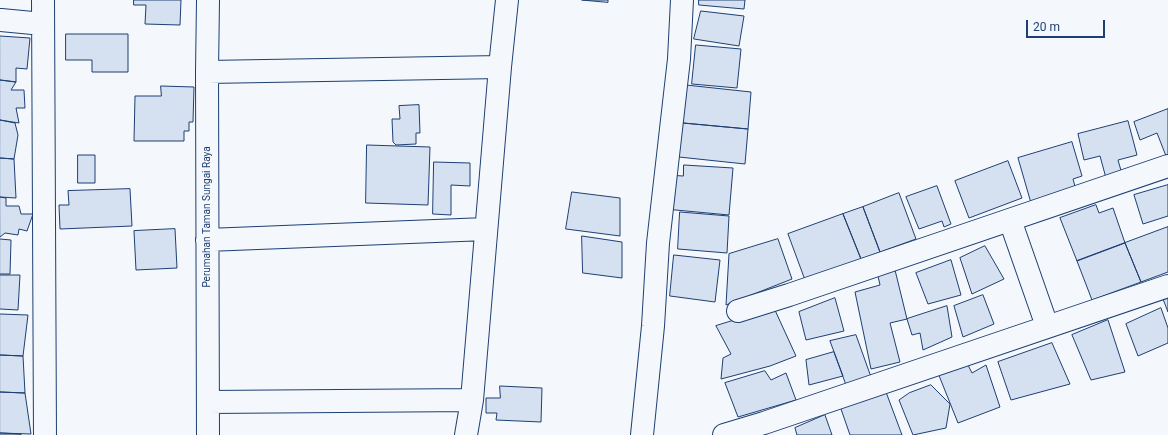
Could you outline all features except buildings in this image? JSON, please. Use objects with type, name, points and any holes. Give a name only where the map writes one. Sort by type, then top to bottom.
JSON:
[{"type":"street","points":[[43,0],[45,435]]},
{"type":"street","name":"Perumahan Taman Sungai Raya","points":[[208,0],[208,435]]},
{"type":"street","points":[[466,435],[472,400],[507,0]]},
{"type":"street","points":[[642,435],[653,326],[658,243],[679,59],[682,0]]},
{"type":"street","points":[[1,20],[43,24]]},
{"type":"street","points":[[207,72],[500,67]]},
{"type":"street","points":[[738,311],[1168,166]]},
{"type":"street","points":[[1010,220],[1047,326]]},
{"type":"street","points":[[207,240],[486,229]]},
{"type":"street","points":[[724,435],[764,423],[1168,286]]},
{"type":"street","points":[[208,402],[472,400]]}]
